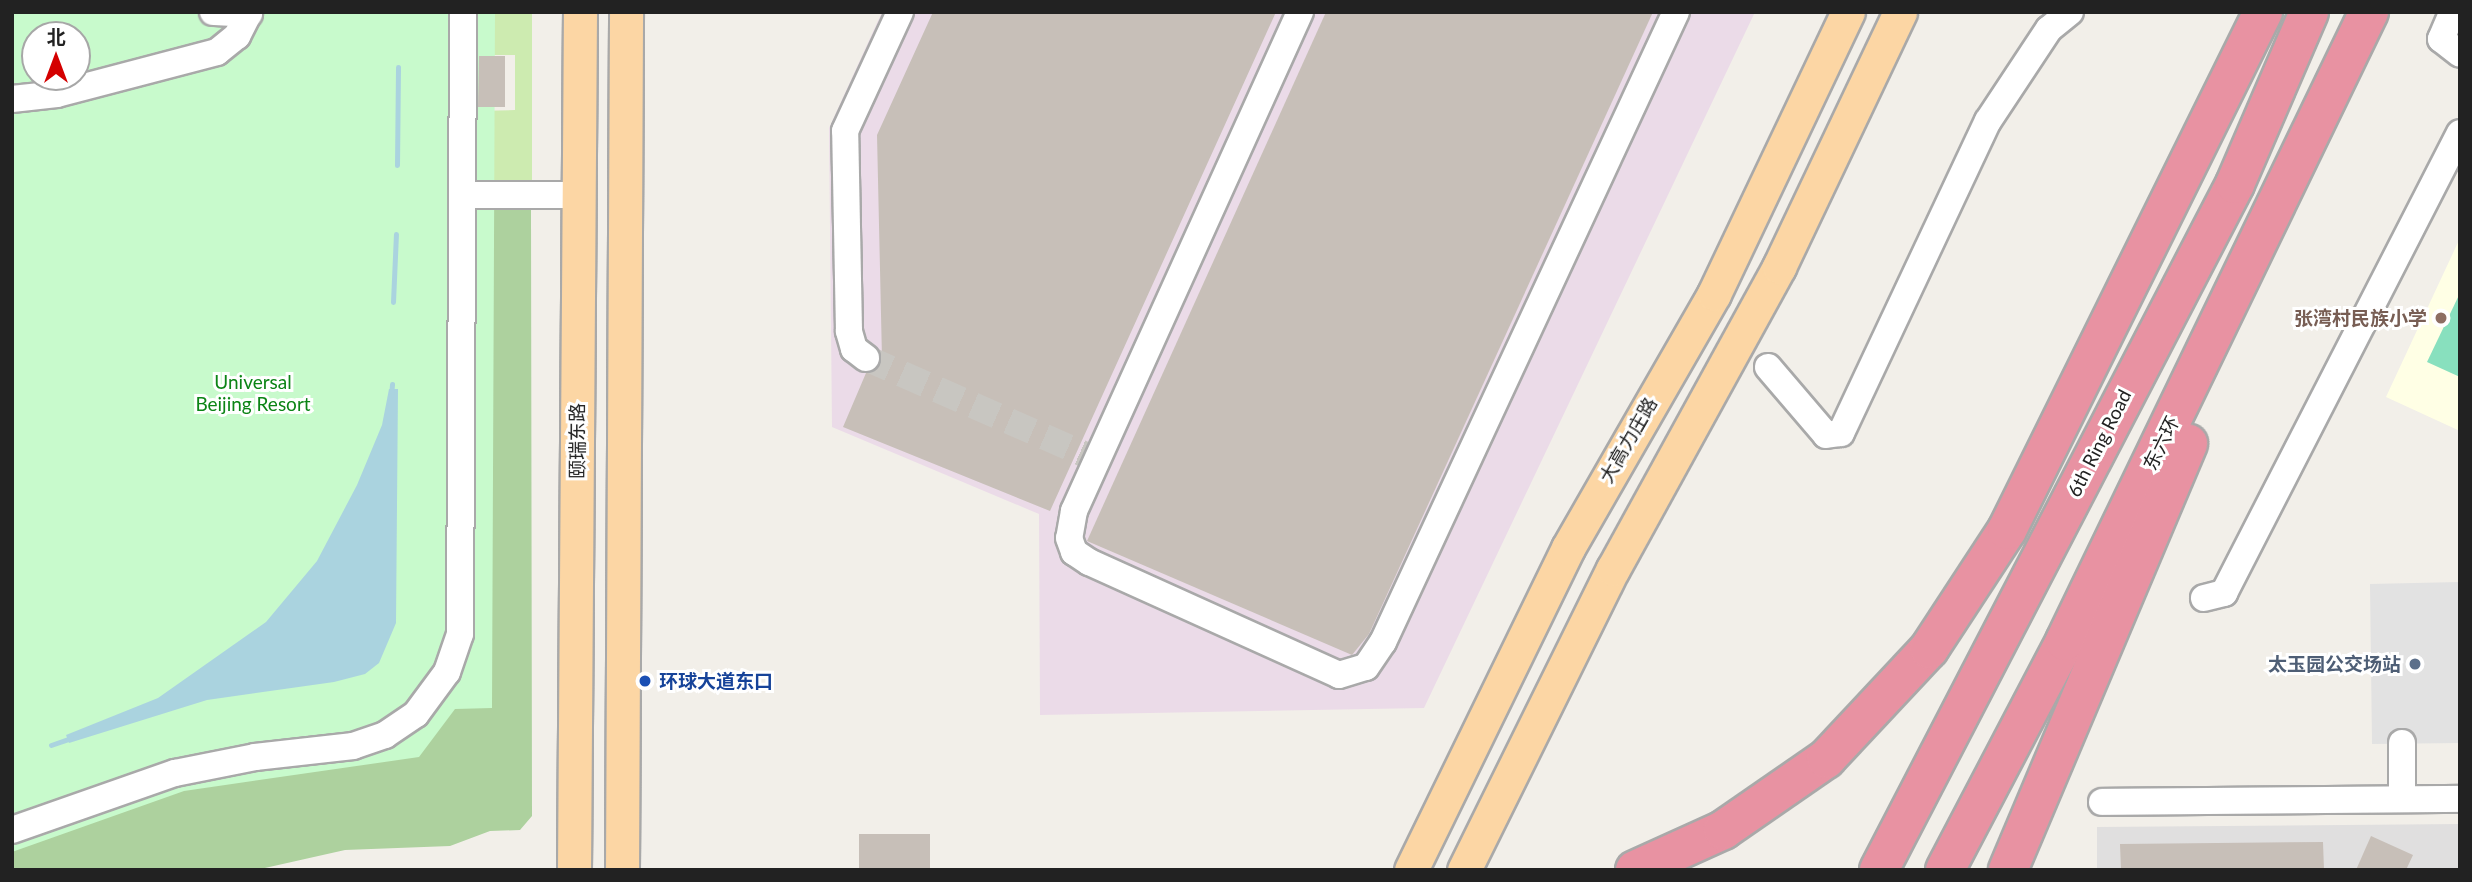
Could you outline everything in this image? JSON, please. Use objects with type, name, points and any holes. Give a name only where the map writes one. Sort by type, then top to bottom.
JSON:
[{"type":"highway","points":[[1635,870],[1723,830],[1826,759],[1929,649],[2007,530],[2263,12]]},
{"type":"highway","name":"6th Ring Road","points":[[1879,870],[2235,184],[2309,12]]},
{"type":"highway","points":[[2008,870],[2365,20]]},
{"type":"highway","name":"东六环","points":[[1945,870],[2065,641],[2365,20]]},
{"type":"main road","name":"颐瑞东路","points":[[574,870],[580,12]]},
{"type":"main road","points":[[622,870],[626,12]]},
{"type":"main road","name":"大高力庄路","points":[[1412,870],[1567,548],[1714,294],[1849,12]]},
{"type":"main road","points":[[1464,870],[1613,569],[1779,267],[1900,12]]},
{"type":"street","points":[[12,99],[57,94],[217,51],[237,36],[249,13],[213,12]]},
{"type":"street","points":[[12,830],[175,773],[255,757],[353,747],[385,734],[433,695],[460,634],[463,12]]},
{"type":"street","points":[[866,358],[854,349],[849,331],[845,131],[900,12]]},
{"type":"street","points":[[1300,12],[1074,510],[1069,538],[1074,552],[1089,562],[1320,670],[1346,675],[1366,667],[1383,642],[1676,12]]},
{"type":"street","points":[[1768,367],[1826,435],[1841,433],[1988,121],[2049,29],[2070,12]]},
{"type":"street","points":[[2447,14],[2441,39],[2460,54]]},
{"type":"street","points":[[2204,598],[2224,593],[2460,133]]},
{"type":"street","points":[[461,195],[579,195]]},
{"type":"street","points":[[2402,743],[2402,799]]},
{"type":"street","points":[[2102,802],[2460,799]]},
{"type":"shaded area","points":[[882,12],[1755,12],[1424,708],[1040,715],[1039,514],[832,427],[829,128]]},
{"type":"shaded area","name":"张湾村民族小学","points":[[2460,238],[2460,431],[2386,397]]},
{"type":"shaded area","name":"太玉园公交场站","points":[[2460,582],[2460,743],[2372,744],[2370,584]]},
{"type":"shaded area","points":[[2460,824],[2460,870],[2097,870],[2097,827]]},
{"type":"green space","name":"Universal Beijing Resort","points":[[12,12],[495,12],[492,708],[455,709],[419,757],[184,791],[12,852]]},
{"type":"green space","points":[[476,12],[532,12],[532,185],[496,182],[484,173],[475,111],[515,110],[515,55],[476,55]]},
{"type":"green space","points":[[498,207],[531,207],[532,816],[520,830],[490,831],[450,846],[345,850],[256,870],[12,870],[12,842],[489,211]]},
{"type":"green space","points":[[2460,293],[2460,377],[2427,362]]},
{"type":"water","points":[[389,389],[398,389],[396,623],[379,663],[365,674],[334,682],[207,700],[69,743],[66,735],[158,698],[266,622],[317,561],[357,485],[382,425]]},
{"type":"building","points":[[933,12],[1276,12],[1050,511],[843,427],[866,373],[882,359],[877,135]]},
{"type":"building","points":[[1326,12],[1653,12],[1369,634],[1352,655],[1087,541]]},
{"type":"building","points":[[479,56],[505,56],[505,107],[478,107]]},
{"type":"building","points":[[859,834],[930,834],[930,870],[859,870]]},
{"type":"building","points":[[2371,836],[2413,855],[2406,870],[2356,870]]},
{"type":"building","points":[[2323,842],[2324,870],[2121,870],[2120,844]]},
{"type":"waterway","points":[[397,165],[398,67]]},
{"type":"waterway","points":[[393,302],[396,234]]},
{"type":"waterway","points":[[391,396],[392,384]]},
{"type":"waterway","points":[[51,745],[71,738]]},
{"type":"tunnel","points":[[866,358],[1097,460]]},
{"type":"place","name":"张湾村民族小学","points":[[2441,318]]},
{"type":"place","name":"太玉园公交场站","points":[[2415,664]]},
{"type":"place","name":"环球大道东口","points":[[645,681]]}]
